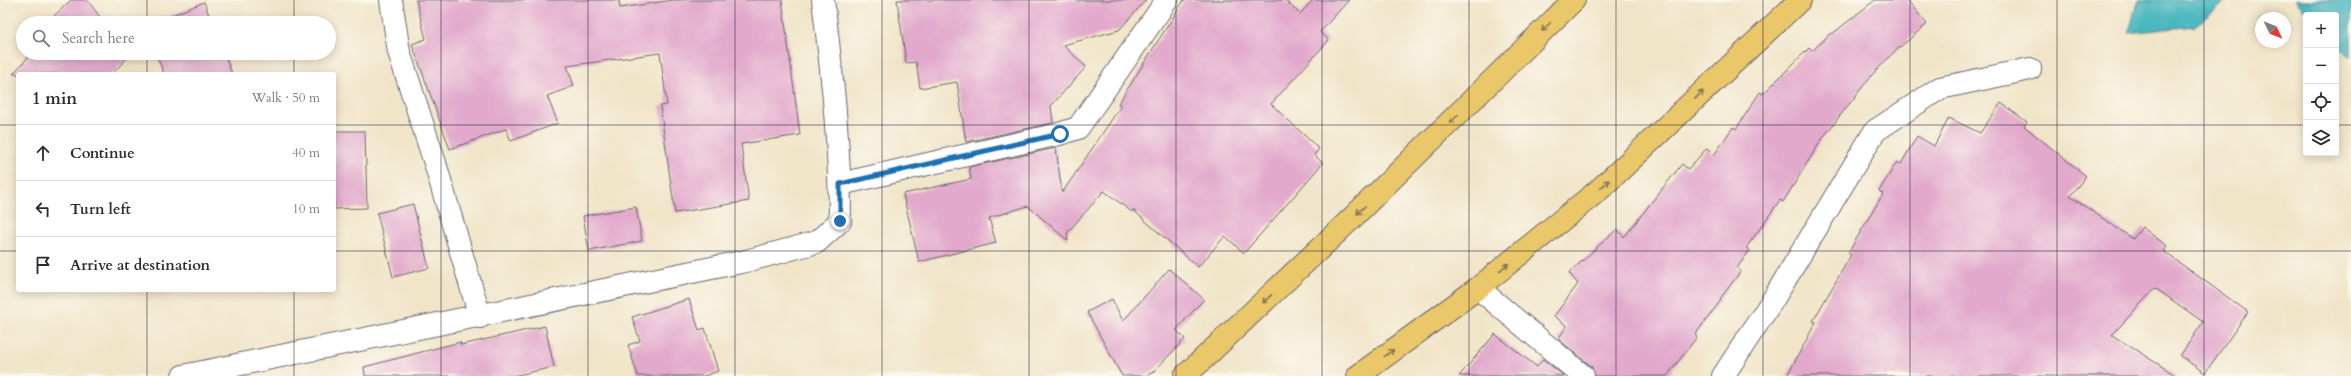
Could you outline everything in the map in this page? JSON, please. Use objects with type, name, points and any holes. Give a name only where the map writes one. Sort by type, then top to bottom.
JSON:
[{"type":"main road","points":[[1185,376],[1352,218],[1574,0]]},
{"type":"main road","points":[[1358,376],[1478,288],[1600,188],[1800,0]]},
{"type":"street","points":[[391,0],[400,52],[435,163],[480,317]]},
{"type":"street","points":[[183,376],[480,317],[746,261],[817,242],[840,221],[840,184],[831,68],[823,0]]},
{"type":"street","points":[[840,184],[1060,134],[1078,128],[1167,0]]},
{"type":"street","points":[[1722,376],[1774,298],[1874,131],[1940,88],[2030,69]]},
{"type":"street","points":[[1478,288],[1583,376]]},
{"type":"water","points":[[2139,0],[2228,0],[2195,26],[2128,33]]},
{"type":"water","points":[[2295,0],[2351,0],[2351,58],[2339,46],[2339,12],[2306,12]]},
{"type":"building","points":[[71,0],[87,0],[100,16],[54,16]]},
{"type":"building","points":[[416,0],[619,0],[620,8],[673,0],[782,0],[800,135],[741,144],[749,201],[675,213],[660,106],[667,105],[660,53],[567,66],[574,86],[547,96],[558,123],[511,141],[506,129],[450,149],[412,44],[426,39]]},
{"type":"building","points":[[897,0],[1146,0],[1119,30],[1063,45],[1086,67],[1051,106],[1053,123],[966,142],[957,82],[920,88],[916,62],[906,63]]},
{"type":"building","points":[[1184,0],[1285,0],[1300,14],[1313,0],[1349,0],[1320,32],[1329,40],[1271,104],[1319,149],[1314,155],[1323,163],[1244,253],[1225,236],[1198,267],[1133,210],[1132,212],[1104,191],[1067,233],[1068,241],[1028,206],[989,218],[996,243],[919,262],[903,194],[971,179],[969,167],[1056,148],[1062,193],[1121,106],[1118,104]]},
{"type":"building","points":[[1875,0],[1907,0],[1927,24],[1892,54],[1871,76],[1822,139],[1783,202],[1780,200],[1746,248],[1750,250],[1737,268],[1741,271],[1695,335],[1697,337],[1667,376],[1595,376],[1591,366],[1558,339],[1567,326],[1554,316],[1578,284],[1569,273],[1617,229],[1624,237],[1682,164],[1688,169],[1707,148],[1714,155],[1733,127],[1736,129],[1760,92],[1763,94],[1809,48],[1812,51],[1831,33],[1832,34]]},
{"type":"building","points":[[204,2],[209,16],[170,16]]},
{"type":"building","points":[[26,60],[125,60],[114,72],[16,72],[16,74],[13,74]]},
{"type":"building","points":[[159,60],[227,60],[231,72],[163,72]]},
{"type":"building","points":[[2001,103],[2027,122],[2024,126],[2086,176],[2070,196],[2133,239],[2142,227],[2167,246],[2163,251],[2248,312],[2205,373],[2180,356],[2203,322],[2155,288],[2112,335],[2177,376],[1787,376],[1816,322],[1813,321],[1851,255],[1848,253],[1883,194],[1879,191],[1897,162],[1901,164],[1917,136],[1934,146],[1949,118],[1980,133]]},
{"type":"building","points":[[336,131],[365,131],[367,208],[336,209]]},
{"type":"building","points":[[413,204],[429,268],[393,277],[377,213]]},
{"type":"building","points":[[636,207],[642,241],[589,251],[583,216]]},
{"type":"building","points":[[1169,269],[1204,299],[1176,330],[1185,339],[1153,372],[1146,376],[1122,376],[1087,312],[1112,299],[1123,321]]},
{"type":"building","points":[[689,299],[699,330],[705,328],[718,371],[704,376],[638,376],[628,345],[640,341],[632,317]]},
{"type":"building","points":[[545,326],[554,367],[513,376],[365,376],[364,367],[460,342],[461,345]]},
{"type":"building","points":[[1495,334],[1537,367],[1543,359],[1564,376],[1459,376]]},
{"type":"route","points":[[840,221],[840,184],[1060,134]]}]
